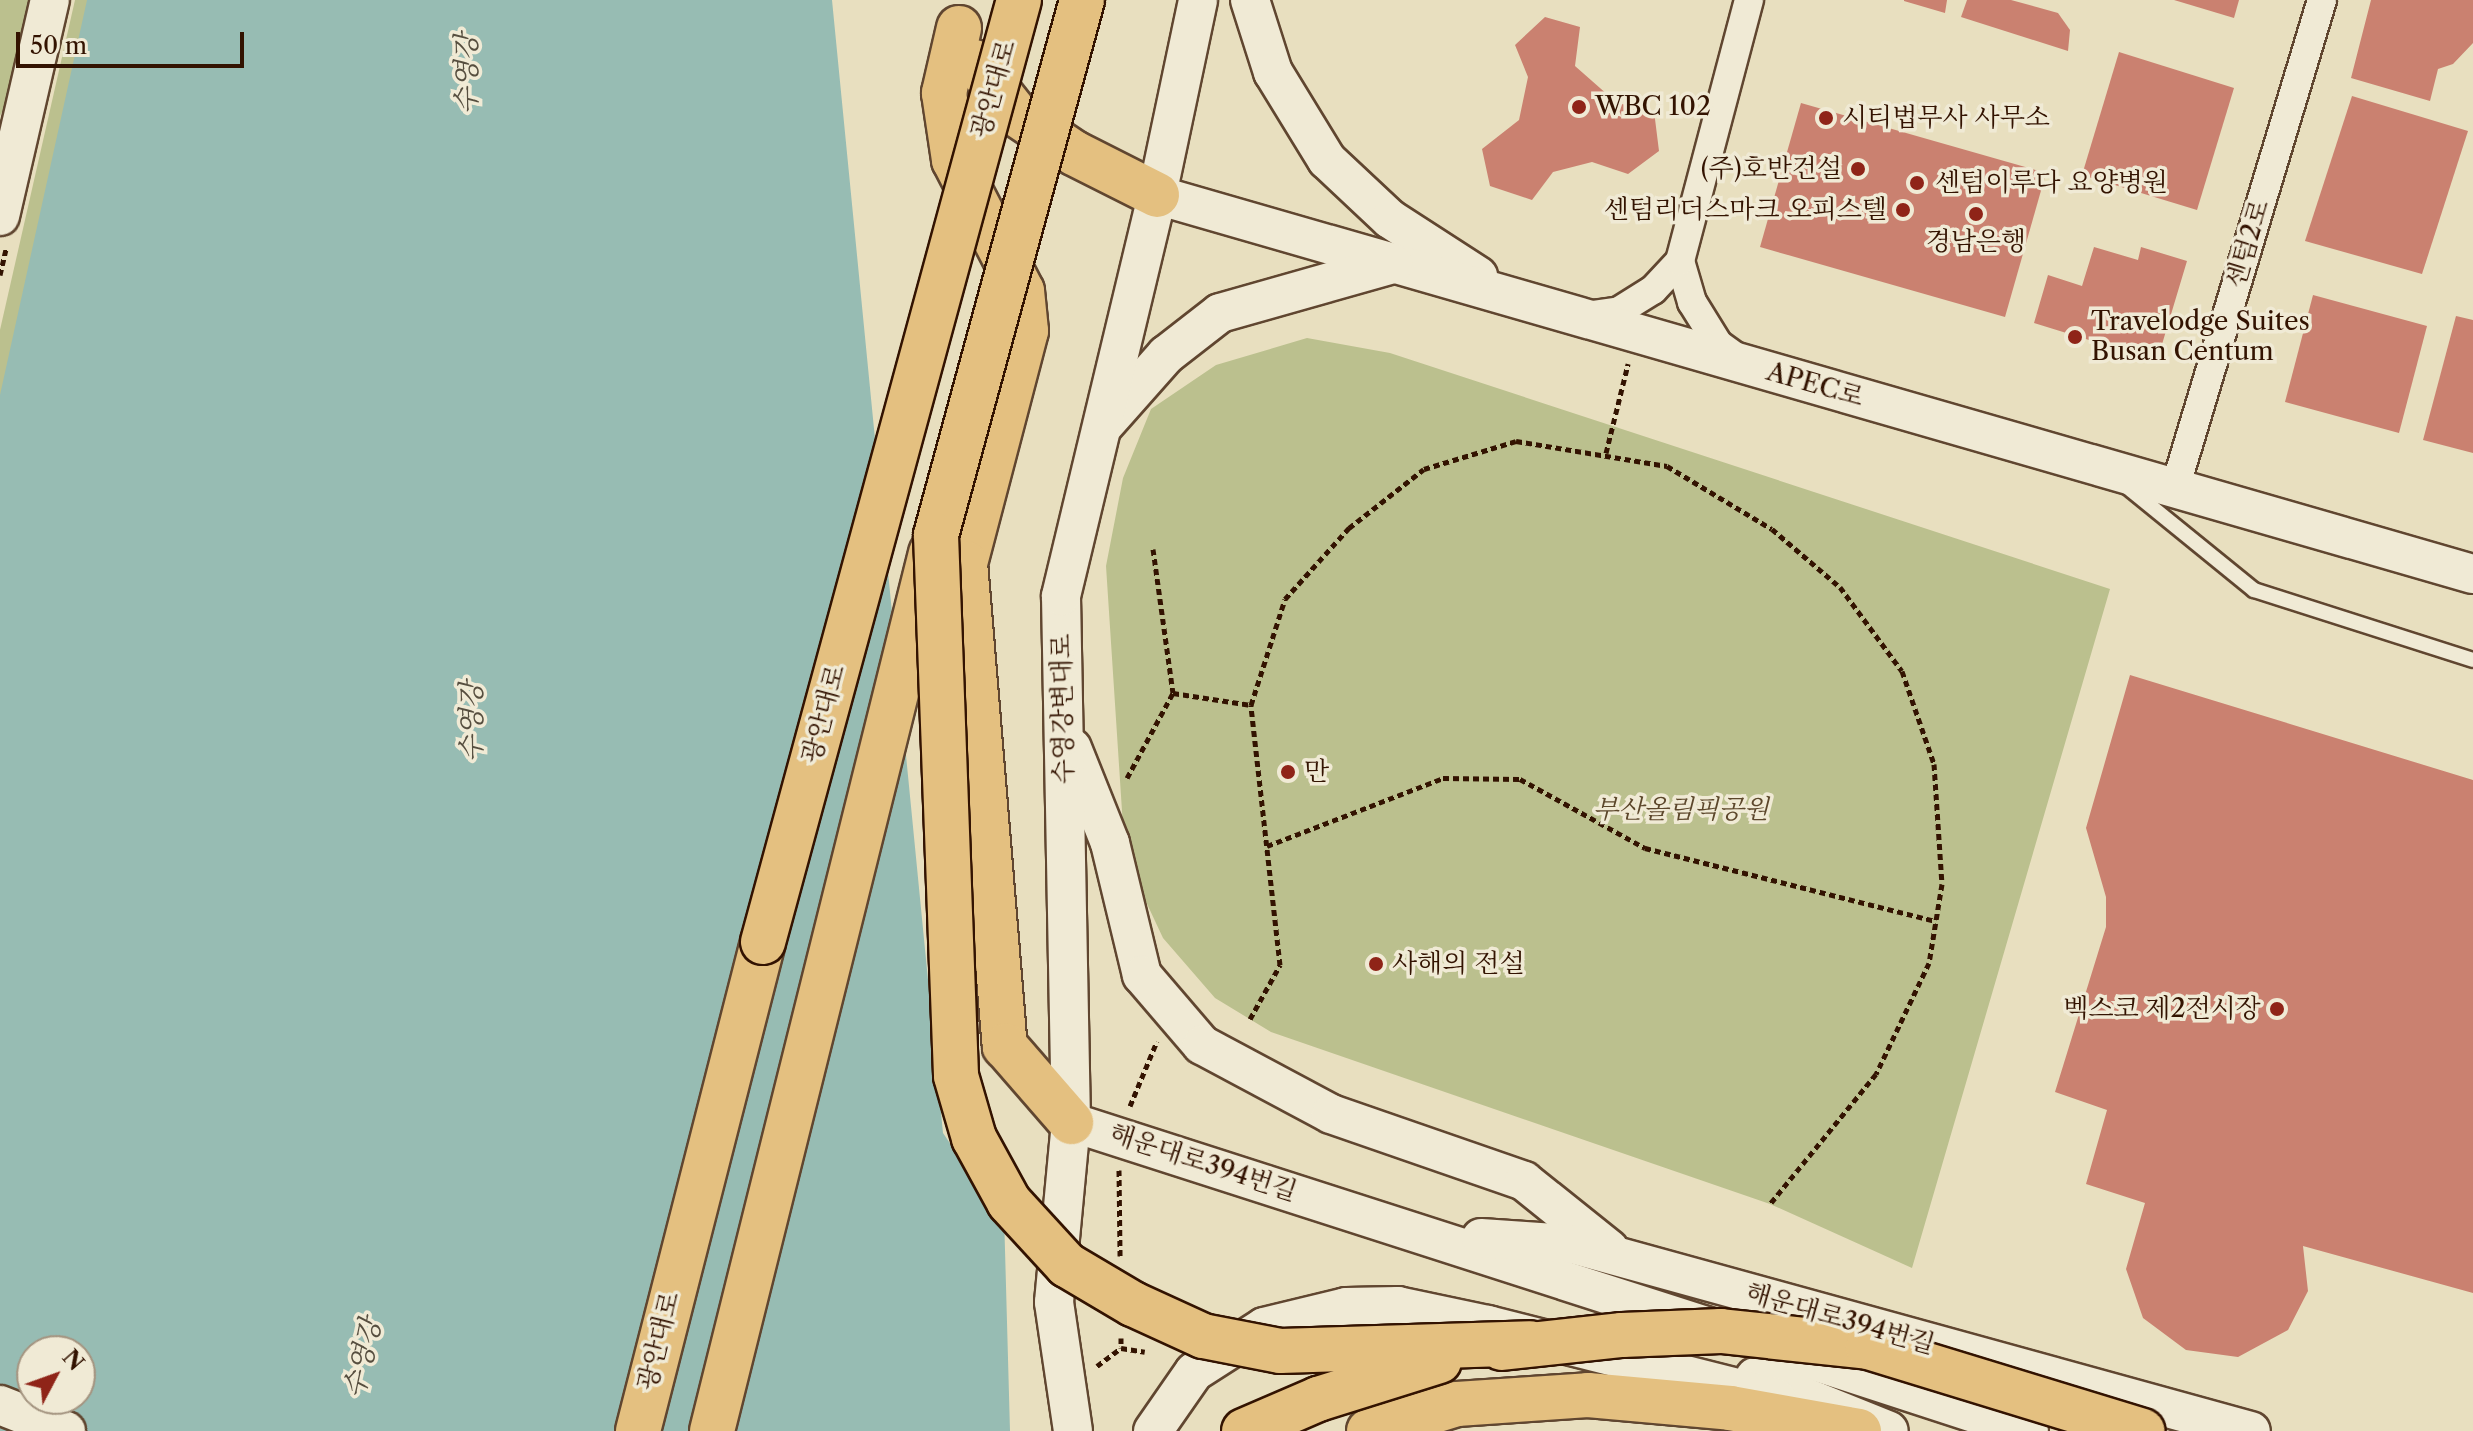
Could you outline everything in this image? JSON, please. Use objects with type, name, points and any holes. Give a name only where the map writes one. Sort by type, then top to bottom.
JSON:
[{"type":"highway","name":"광안대로","points":[[638,1431],[882,494],[1019,0]]},
{"type":"highway","points":[[712,1431],[936,535],[1082,0]]},
{"type":"highway","points":[[962,14],[980,74],[1016,114],[1074,153],[1157,195]]},
{"type":"highway","points":[[962,14],[944,93],[954,160],[1022,291],[1026,331],[965,563],[1005,1046],[1071,1122]]},
{"type":"highway","points":[[936,535],[956,1076],[974,1138],[1009,1202],[1067,1265],[1203,1336],[1280,1351],[1530,1343],[1721,1331],[1868,1347],[2142,1431]]},
{"type":"highway","points":[[1244,1431],[1318,1399],[1429,1363],[1530,1343]]},
{"type":"highway","points":[[1369,1431],[1457,1404],[1588,1395],[1730,1408],[1854,1424]]},
{"type":"main road","points":[[0,216],[50,0]]},
{"type":"main road","name":"수영강변대로","points":[[1073,1431],[1054,1302],[1071,1122],[1061,596],[1157,195],[1198,0]]},
{"type":"main road","points":[[1250,0],[1273,72],[1327,160],[1390,219],[1510,298]]},
{"type":"main road","name":"APEC로","points":[[1157,195],[2473,574]]},
{"type":"main road","points":[[1099,430],[1166,355],[1220,313],[1393,264]]},
{"type":"main road","points":[[1063,724],[1110,843],[1142,975],[1169,1012],[1202,1045],[1307,1103],[1524,1181],[1621,1258]]},
{"type":"main road","name":"해운대로394번길","points":[[1071,1122],[2029,1431]]},
{"type":"main road","name":"해운대로394번길","points":[[1426,1235],[1572,1244],[2251,1431]]},
{"type":"main road","name":"해운대로394번길","points":[[1426,1235],[1854,1424],[1889,1431]]},
{"type":"main road","points":[[1153,1431],[1194,1372],[1264,1327],[1346,1307],[1398,1306],[1488,1325],[1854,1424]]},
{"type":"main road","name":"해운대로394번길","points":[[1900,1389],[1945,1431]]},
{"type":"main road","points":[[0,1405],[66,1431]]},
{"type":"street","points":[[1577,317],[1619,311],[1653,290],[1680,261],[1749,0]]},
{"type":"street","name":"센텀2로","points":[[2175,488],[2322,0]]},
{"type":"street","points":[[1680,261],[1692,302],[1718,344],[1747,366]]},
{"type":"lane","points":[[2104,468],[2254,590],[2473,660]]},
{"type":"path","points":[[1606,453],[1636,334]]},
{"type":"path","points":[[1250,1019],[1280,965],[1251,705],[1285,599],[1349,528],[1424,469],[1516,441],[1606,453],[1667,466],[1772,529],[1840,587],[1902,671],[1934,764],[1942,884],[1929,963],[1876,1074],[1770,1204]]},
{"type":"path","points":[[1127,778],[1173,693],[1153,549]]},
{"type":"path","points":[[1173,693],[1251,705]]},
{"type":"path","points":[[1267,846],[1443,778],[1520,779],[1645,848],[1936,921]]},
{"type":"path","points":[[1120,1272],[1119,1135],[1169,1012]]},
{"type":"path","points":[[1121,1333],[1121,1348],[1151,1353]]},
{"type":"green space","points":[[0,0],[31,0],[9,98],[0,116]]},
{"type":"green space","points":[[75,0],[130,0],[0,599],[0,330]]},
{"type":"green space","name":"부산올림픽공원","points":[[1307,338],[1390,353],[2110,589],[1912,1268],[1770,1204],[1271,1032],[1215,998],[1163,938],[1125,857],[1106,566],[1123,478],[1151,409],[1216,365]]},
{"type":"water","name":"수영강","points":[[87,0],[832,0],[943,1133],[970,1173],[1003,1177],[1010,1431],[0,1431],[0,395]]},
{"type":"building","points":[[1947,0],[1945,13],[1904,1]]},
{"type":"building","points":[[1967,0],[2011,0],[2058,13],[2070,30],[2068,51],[1961,17]]},
{"type":"building","points":[[2174,0],[2239,0],[2234,18]]},
{"type":"building","points":[[2371,0],[2473,0],[2473,43],[2453,64],[2438,69],[2430,101],[2351,78]]},
{"type":"building","name":"WBC 102","points":[[1545,17],[1580,27],[1575,66],[1617,103],[1654,111],[1659,151],[1628,174],[1592,162],[1553,172],[1532,200],[1490,186],[1482,149],[1519,120],[1528,77],[1515,45]]},
{"type":"building","points":[[2119,52],[2234,88],[2197,210],[2082,175]]},
{"type":"building","points":[[2352,96],[2468,131],[2422,274],[2305,241]]},
{"type":"building","name":"센텀리더스마크 오피스텔","points":[[1801,103],[2046,173],[2005,317],[1760,247]]},
{"type":"building","points":[[2094,247],[2138,260],[2141,247],[2187,261],[2157,361],[2034,323],[2048,275],[2082,286]]},
{"type":"building","points":[[2313,295],[2427,326],[2399,433],[2285,402]]},
{"type":"building","points":[[2456,316],[2473,320],[2473,453],[2423,440]]},
{"type":"building","name":"벡스코 제2전시장","points":[[2130,675],[2473,780],[2473,1293],[2303,1246],[2308,1291],[2288,1330],[2238,1357],[2186,1350],[2143,1318],[2126,1269],[2145,1203],[2086,1184],[2107,1110],[2055,1092],[2106,927],[2106,897],[2086,828]]},
{"type":"place","name":"WBC 102","points":[[1579,107]]},
{"type":"place","name":"시티법무사 사무소","points":[[1826,118]]},
{"type":"place","name":"(주)호반건설","points":[[1858,169]]},
{"type":"place","name":"센텀이루다 요양병원","points":[[1917,183]]},
{"type":"place","name":"센텀리더스마크 오피스텔","points":[[1903,210]]},
{"type":"place","name":"경남은행","points":[[1976,214]]},
{"type":"place","name":"Travelodge Suites Busan Centum","points":[[2075,337]]},
{"type":"place","name":"만","points":[[1288,772]]},
{"type":"place","name":"사해의 전설","points":[[1376,964]]},
{"type":"place","name":"벡스코 제2전시장","points":[[2277,1009]]}]
